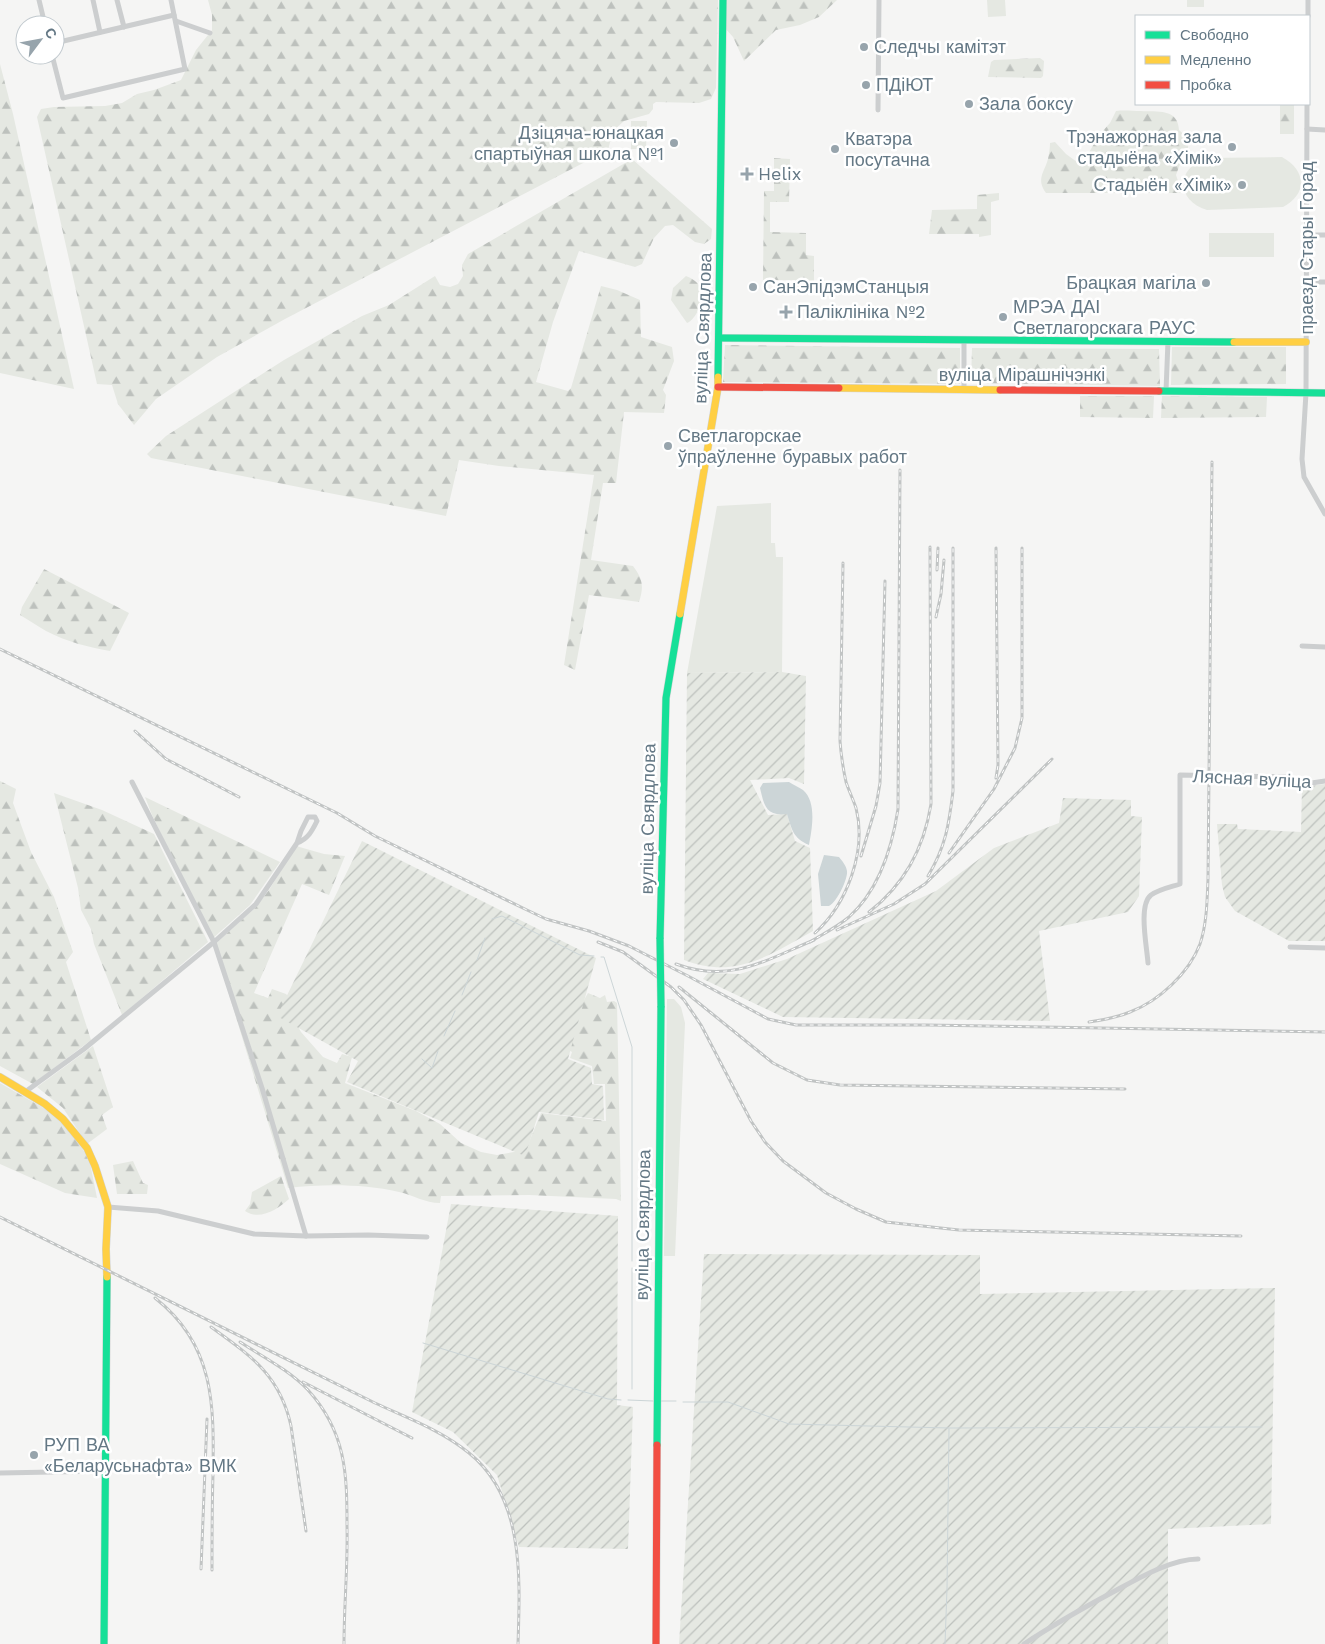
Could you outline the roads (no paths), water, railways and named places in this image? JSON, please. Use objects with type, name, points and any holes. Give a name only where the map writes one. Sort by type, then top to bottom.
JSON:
[{"type":"street","points":[[39,0],[43,15]]},
{"type":"street","points":[[93,0],[100,32]]},
{"type":"street","points":[[117,0],[124,27]]},
{"type":"street","points":[[55,65],[63,98],[185,69],[171,0]]},
{"type":"street","name":"вуліца Свярдлова","points":[[656,1644],[660,939],[666,698],[718,388],[723,0]]},
{"type":"street","points":[[878,110],[879,0]]},
{"type":"street","points":[[1308,0],[1308,15]]},
{"type":"street","points":[[65,41],[175,18],[210,33]]},
{"type":"street","name":"праезд Стары Горад","points":[[1307,105],[1306,392],[1302,459],[1304,477],[1325,514]]},
{"type":"street","points":[[1307,129],[1325,130]]},
{"type":"street","points":[[1307,235],[1325,235]]},
{"type":"street","points":[[1306,282],[1325,282]]},
{"type":"street","points":[[720,338],[1306,342]]},
{"type":"street","points":[[964,340],[964,390]]},
{"type":"street","points":[[1166,391],[1168,341]]},
{"type":"street","name":"вуліца Мірашнічэнкі","points":[[718,388],[1325,393]]},
{"type":"street","points":[[1302,646],[1325,646]]},
{"type":"street","name":"Лясная вуліца","points":[[1148,962],[1145,904],[1150,896],[1163,889],[1180,884],[1180,775],[1290,777],[1305,784],[1325,781]]},
{"type":"street","points":[[132,782],[214,942],[262,1088],[306,1236]]},
{"type":"street","points":[[25,1092],[84,1049],[214,942],[256,904],[297,842],[308,817],[315,817],[317,821],[314,828],[305,840],[297,842]]},
{"type":"street","points":[[1290,947],[1325,948]]},
{"type":"street","points":[[0,1077],[45,1104],[63,1119],[87,1148],[95,1166],[108,1207],[106,1249],[104,1644]]},
{"type":"street","points":[[108,1207],[158,1211],[254,1234],[427,1237]]},
{"type":"street","points":[[0,1473],[106,1471]]},
{"type":"street","points":[[1024,1644],[1140,1577],[1186,1559],[1198,1559]]},
{"type":"waterway","points":[[492,919],[502,916],[580,955],[594,956]]},
{"type":"waterway","points":[[477,960],[485,938]]},
{"type":"waterway","points":[[601,957],[604,957],[632,1047],[632,1261]]},
{"type":"waterway","points":[[462,995],[471,972]]},
{"type":"waterway","points":[[444,1036],[455,1011]]},
{"type":"waterway","points":[[422,1059],[432,1068],[438,1051]]},
{"type":"waterway","points":[[632,1268],[632,1389]]},
{"type":"waterway","points":[[423,1343],[608,1399],[621,1400]]},
{"type":"waterway","points":[[628,1400],[653,1401]]},
{"type":"waterway","points":[[661,1401],[676,1401]]},
{"type":"waterway","points":[[683,1402],[728,1402],[789,1424],[949,1428],[1262,1427]]},
{"type":"waterway","points":[[945,1644],[949,1429]]},
{"type":"railway","points":[[1089,1022],[1130,1012],[1152,1001],[1172,985],[1195,955],[1204,928],[1208,879],[1212,462]]},
{"type":"railway","points":[[810,942],[849,917],[868,894],[888,853],[898,809],[900,470]]},
{"type":"railway","points":[[869,912],[892,890],[911,864],[923,836],[931,804],[930,547]]},
{"type":"railway","points":[[937,570],[938,548]]},
{"type":"railway","points":[[928,876],[939,855],[946,835],[953,791],[953,548]]},
{"type":"railway","points":[[996,548],[998,765],[996,778]]},
{"type":"railway","points":[[949,853],[994,789],[1015,748],[1022,718],[1022,548]]},
{"type":"railway","points":[[936,617],[941,594],[944,560]]},
{"type":"railway","points":[[815,933],[826,921],[845,892],[852,876],[859,842],[856,808],[846,782],[840,741],[843,563]]},
{"type":"railway","points":[[861,856],[876,806],[880,783],[885,581]]},
{"type":"railway","points":[[0,649],[337,813],[375,836],[527,910],[546,919],[589,931],[629,946],[768,1019],[796,1025],[927,1025],[1325,1032]]},
{"type":"railway","points":[[135,731],[166,759],[239,797]]},
{"type":"railway","points":[[837,930],[894,904],[925,884],[1052,759]]},
{"type":"railway","points":[[676,964],[695,970],[714,972],[731,970],[763,962],[814,940]]},
{"type":"railway","points":[[598,942],[623,952],[671,987],[684,1000],[701,1025],[751,1121],[765,1142],[783,1161],[826,1193],[856,1209],[886,1222],[959,1230],[1241,1236]]},
{"type":"railway","points":[[679,987],[773,1063],[807,1080],[840,1085],[1125,1089]]},
{"type":"railway","points":[[0,1217],[375,1403],[424,1425],[469,1453],[487,1472],[501,1493],[510,1516],[518,1567],[518,1644]]},
{"type":"railway","points":[[155,1298],[175,1316],[190,1336],[200,1356],[207,1378],[213,1424],[212,1570]]},
{"type":"railway","points":[[211,1327],[262,1368],[279,1393],[286,1408],[291,1426],[306,1531]]},
{"type":"railway","points":[[240,1342],[301,1383],[321,1406],[337,1438],[345,1471],[347,1507],[344,1644]]},
{"type":"railway","points":[[303,1382],[412,1438]]},
{"type":"railway","points":[[201,1569],[207,1419]]},
{"type":"place","name":"Следчы камітэт","points":[[864,47]]},
{"type":"place","name":"ПДіЮТ","points":[[866,85]]},
{"type":"place","name":"Зала боксу","points":[[969,104]]},
{"type":"place","name":"Дзіцяча-юнацкая спартыўная школа №1","points":[[674,143]]},
{"type":"place","name":"Трэнажорная зала стадыёна «Хімік»","points":[[1232,147]]},
{"type":"place","name":"Кватэра посутачна","points":[[835,149]]},
{"type":"place","name":"Helix","points":[[747,174]]},
{"type":"place","name":"Стадыён «Хімік»","points":[[1242,185]]},
{"type":"place","name":"Брацкая магіла","points":[[1206,283]]},
{"type":"place","name":"СанЭпідэмСтанцыя","points":[[753,287]]},
{"type":"place","name":"Паліклініка №2","points":[[786,312]]},
{"type":"place","name":"МРЭА ДАІ Светлагорскага РАУС","points":[[1003,317]]},
{"type":"place","name":"Светлагорскае ўпраўленне буравых работ","points":[[668,446]]},
{"type":"place","name":"РУП ВА «Беларусьнафта» ВМК","points":[[34,1455]]}]
